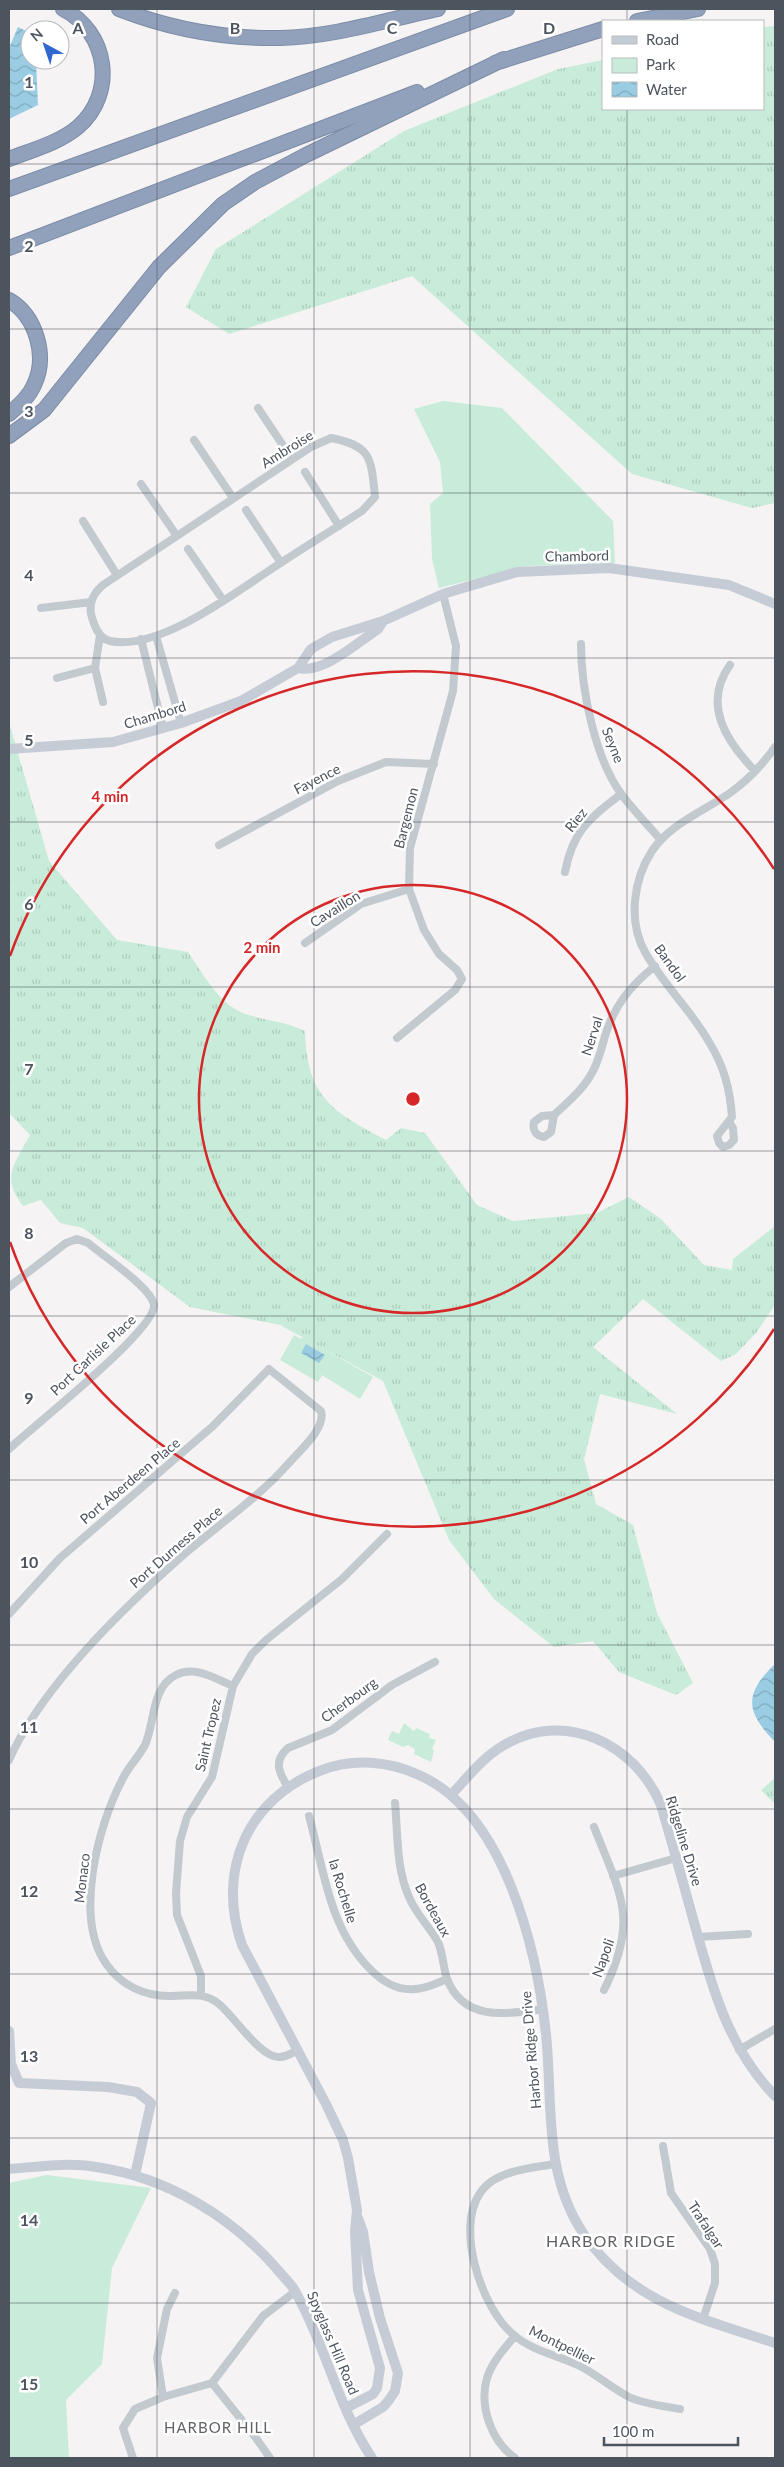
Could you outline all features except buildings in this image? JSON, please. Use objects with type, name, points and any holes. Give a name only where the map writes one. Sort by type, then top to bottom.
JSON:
[{"type":"highway","points":[[9,159],[56,140],[77,128],[95,107],[100,94],[104,73],[97,43],[79,19],[63,9]]},
{"type":"highway","points":[[119,9],[162,23],[199,32],[281,38],[333,32],[438,9]]},
{"type":"highway","points":[[9,189],[507,9]]},
{"type":"highway","points":[[642,20],[698,9]]},
{"type":"highway","points":[[9,248],[504,59],[602,29]]},
{"type":"highway","points":[[9,436],[44,410],[159,267],[222,204],[255,182],[306,155],[504,59]]},
{"type":"highway","points":[[9,300],[29,319],[38,340],[40,364],[34,385],[22,402],[9,414]]},
{"type":"street","points":[[258,408],[292,459]]},
{"type":"street","name":"Ambroise","points":[[91,602],[94,594],[117,575],[311,447],[331,438],[353,442],[366,452],[373,475],[375,497],[362,511],[194,619],[156,636],[141,639],[109,641],[100,635]]},
{"type":"street","points":[[194,440],[233,498]]},
{"type":"street","points":[[305,472],[339,526]]},
{"type":"street","points":[[141,484],[177,536]]},
{"type":"street","points":[[246,510],[281,563]]},
{"type":"street","points":[[83,521],[117,575]]},
{"type":"street","points":[[188,549],[223,600]]},
{"type":"street","name":"Chambord","points":[[302,669],[311,648],[335,636],[383,621],[443,594],[518,572],[609,568],[729,586],[775,604]]},
{"type":"street","name":"Bargemon","points":[[397,1038],[455,990],[462,979],[457,970],[439,954],[424,930],[409,889],[410,848],[434,764],[454,682],[456,646],[443,594]]},
{"type":"street","points":[[41,608],[91,602],[93,623],[100,635],[95,668],[103,702]]},
{"type":"street","name":"Chambord","points":[[9,749],[113,742],[180,723],[241,701],[302,669],[319,667],[378,629],[383,621]]},
{"type":"street","points":[[156,636],[180,723]]},
{"type":"street","points":[[335,636],[345,651]]},
{"type":"street","points":[[141,639],[163,728]]},
{"type":"street","name":"Seyne","points":[[580,644],[581,672],[595,736],[621,794],[660,839]]},
{"type":"street","points":[[730,665],[720,679],[717,697],[720,718],[728,738],[755,772]]},
{"type":"street","points":[[57,678],[95,668]]},
{"type":"street","name":"Bandol","points":[[729,1122],[732,1117],[730,1094],[721,1065],[694,1018],[645,952],[639,936],[634,904],[642,869],[660,839],[731,792],[755,772],[775,747]]},
{"type":"street","name":"Fayence","points":[[219,845],[338,781],[386,762],[434,764]]},
{"type":"street","name":"Riez","points":[[565,872],[568,855],[577,834],[588,821],[621,794]]},
{"type":"street","name":"Cavaillon","points":[[305,943],[360,904],[409,889]]},
{"type":"street","name":"Nerval","points":[[554,1115],[590,1076],[598,1061],[613,1014],[622,997],[635,982],[655,966]]},
{"type":"street","name":"Port Carlisle Place","points":[[9,1287],[66,1242],[77,1239],[88,1243],[124,1273],[150,1295],[154,1304],[152,1315],[120,1350],[9,1448]]},
{"type":"street","name":"Port Aberdeen Place","points":[[9,1614],[60,1558],[213,1426],[269,1369]]},
{"type":"street","name":"Port Durness Place","points":[[9,1760],[35,1716],[90,1646],[155,1581],[264,1489],[315,1432],[322,1420],[321,1411],[269,1369]]},
{"type":"street","name":"Saint Tropez","points":[[201,1995],[201,1976],[177,1915],[176,1893],[180,1841],[187,1817],[212,1776],[233,1686],[252,1654],[266,1640],[342,1579],[387,1534]]},
{"type":"street","name":"Cherbourg","points":[[288,1787],[280,1775],[278,1764],[279,1758],[288,1748],[332,1730],[392,1685],[436,1662]]},
{"type":"street","name":"Monaco","points":[[201,1995],[170,1996],[146,1993],[125,1983],[116,1975],[101,1956],[96,1945],[90,1912],[92,1878],[105,1825],[120,1782],[144,1745],[163,1685],[176,1674],[192,1671],[233,1686]]},
{"type":"street","name":"Ridgeline Drive","points":[[451,1795],[478,1765],[505,1744],[532,1734],[549,1732],[589,1736],[620,1751],[645,1775],[661,1805],[720,2009],[739,2050],[759,2079],[775,2096]]},
{"type":"street","name":"Harbor Ridge Drive","points":[[353,2425],[383,2407],[389,2400],[397,2381],[397,2368],[380,2318],[369,2272],[363,2232],[357,2216],[343,2140],[242,1945],[232,1905],[234,1870],[242,1843],[260,1813],[288,1787],[309,1775],[329,1768],[370,1763],[411,1771],[436,1784],[451,1795],[478,1825],[502,1867],[529,1944],[543,2009],[554,2164],[572,2213],[582,2232],[609,2265],[624,2279],[660,2303],[775,2343]]},
{"type":"street","name":"Bordeaux","points":[[395,1803],[400,1864],[404,1884],[415,1908],[438,1943],[447,1979],[464,2001],[485,2012],[502,2014],[543,2009]]},
{"type":"street","name":"la Rochelle","points":[[309,1816],[332,1909],[345,1938],[364,1963],[385,1982],[404,1989],[425,1988],[447,1979]]},
{"type":"street","name":"Napoli","points":[[594,1827],[622,1904],[624,1936],[616,1966],[604,1990]]},
{"type":"street","points":[[613,1876],[676,1858]]},
{"type":"street","points":[[698,1937],[748,1934]]},
{"type":"street","points":[[201,1995],[223,2007],[268,2055],[280,2058],[298,2050]]},
{"type":"street","points":[[739,2050],[775,2029]]},
{"type":"street","points":[[9,2031],[11,2064],[19,2084],[108,2087],[137,2092],[151,2103],[135,2175]]},
{"type":"street","name":"Trafalgar","points":[[663,2146],[671,2194],[710,2249],[715,2264],[715,2283],[703,2319]]},
{"type":"street","name":"Montpellier","points":[[554,2164],[511,2173],[494,2180],[479,2195],[471,2214],[474,2262],[478,2278],[495,2312],[515,2336],[580,2366],[630,2398],[680,2409]]},
{"type":"street","name":"Spyglass Hill Road","points":[[9,2170],[57,2165],[95,2166],[135,2175],[189,2198],[230,2223],[262,2251],[296,2291],[353,2425],[372,2458]]},
{"type":"street","name":"Harbor Ridge Drive","points":[[346,2408],[373,2394],[377,2388],[380,2369],[377,2351],[358,2290],[355,2232],[357,2216]]},
{"type":"street","points":[[133,2458],[123,2428],[135,2409],[163,2397],[212,2383],[262,2316],[296,2291]]},
{"type":"street","points":[[163,2397],[157,2358],[167,2309],[175,2293]]},
{"type":"street","points":[[515,2336],[493,2366],[487,2378],[485,2392],[487,2417],[492,2430],[504,2449],[515,2458]]},
{"type":"street","points":[[380,2369],[397,2368]]},
{"type":"street","points":[[212,2383],[270,2458]]},
{"type":"green space","points":[[775,26],[775,503],[752,508],[632,474],[412,276],[229,334],[186,307],[216,249],[404,131],[558,69],[602,60],[602,110],[764,110],[764,27]]},
{"type":"green space","points":[[443,401],[502,408],[613,521],[615,563],[528,566],[439,588],[432,559],[430,504],[443,493],[440,462],[414,409]]},
{"type":"green space","points":[[9,722],[49,861],[117,940],[188,952],[214,989],[230,1005],[249,1015],[305,1031],[311,1072],[317,1087],[326,1100],[351,1120],[386,1140],[401,1128],[425,1133],[477,1205],[513,1221],[597,1213],[629,1197],[661,1219],[704,1265],[732,1270],[733,1259],[775,1226],[775,1305],[756,1333],[736,1354],[721,1361],[643,1299],[593,1347],[677,1414],[600,1394],[584,1459],[596,1504],[633,1525],[657,1613],[693,1683],[676,1695],[619,1672],[593,1641],[554,1647],[494,1599],[449,1540],[383,1381],[280,1325],[190,1307],[83,1228],[60,1223],[41,1200],[23,1206],[16,1196],[12,1186],[12,1170],[30,1135],[9,1113]]},
{"type":"green space","points":[[294,1335],[301,1339],[303,1337],[373,1377],[360,1399],[322,1375],[318,1382],[280,1360]]},
{"type":"green space","points":[[404,1723],[414,1731],[416,1728],[430,1734],[429,1738],[436,1740],[432,1749],[434,1750],[431,1762],[414,1754],[415,1749],[408,1745],[403,1747],[388,1740],[392,1731],[399,1734]]},
{"type":"green space","points":[[775,1778],[775,1804],[761,1790]]},
{"type":"green space","points":[[47,2175],[151,2188],[112,2268],[102,2364],[66,2400],[69,2458],[9,2458],[9,2183]]},
{"type":"water","points":[[18,27],[20,28],[20,70],[36,70],[38,105],[9,119],[9,48]]},
{"type":"water","points":[[306,1344],[325,1355],[319,1363],[301,1353]]},
{"type":"water","points":[[775,1664],[775,1742],[758,1721],[752,1703],[753,1694],[758,1684]]},
{"type":"district","name":"HARBOR RIDGE","points":[[611,2241]]},
{"type":"district","name":"HARBOR HILL","points":[[218,2428]]}]
